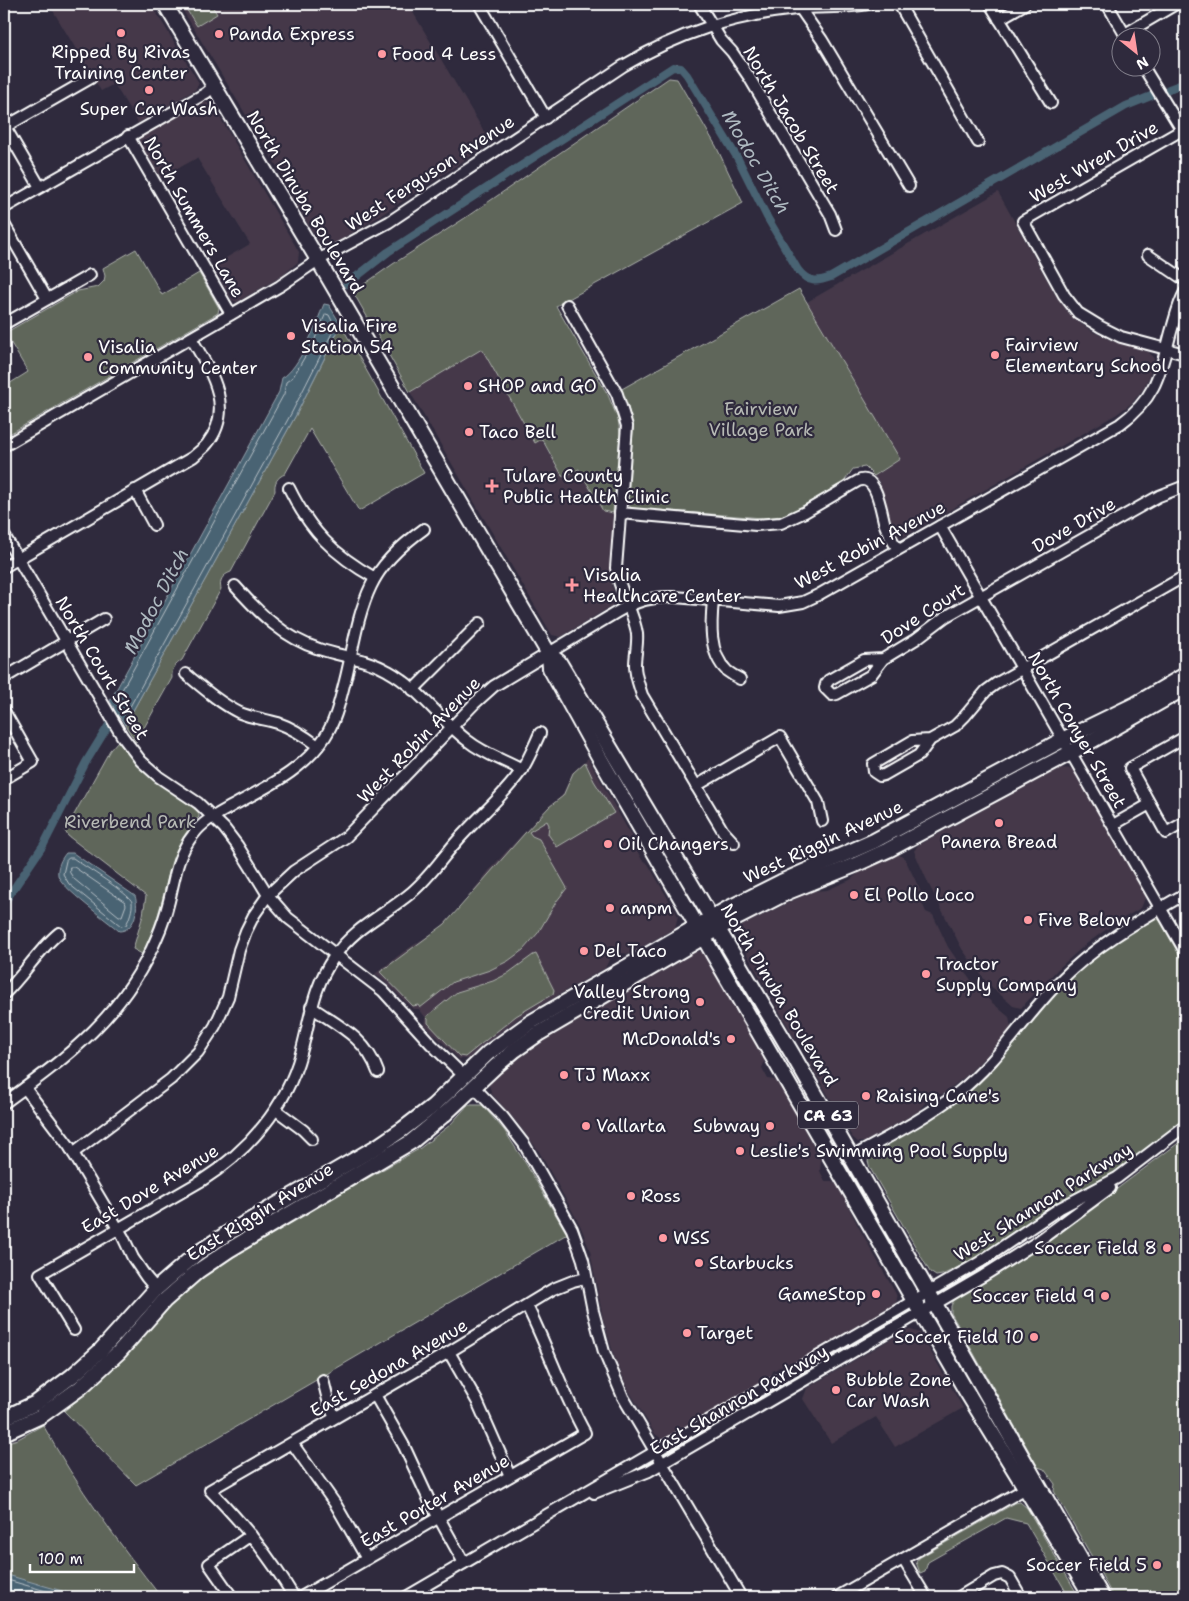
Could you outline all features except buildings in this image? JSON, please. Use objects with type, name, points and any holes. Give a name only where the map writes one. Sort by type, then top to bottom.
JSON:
[{"type":"main road","name":"North Dinuba Boulevard","points":[[165,4],[318,260],[549,654],[559,662],[715,923],[885,1214],[1102,1597]]},
{"type":"main road","name":"North Dinuba Boulevard","points":[[549,654],[550,668],[598,755],[917,1307],[1092,1597]]},
{"type":"main road","name":"West Riggin Avenue","points":[[464,1076],[500,1044],[544,1014],[715,923],[781,882],[867,844],[1064,739],[1136,704],[1185,674]]},
{"type":"main road","name":"West Riggin Avenue","points":[[715,923],[855,865],[903,842],[1072,752],[1185,688]]},
{"type":"main road","points":[[903,842],[907,832],[944,811],[959,796]]},
{"type":"main road","name":"West Riggin Avenue","points":[[474,1087],[501,1061],[538,1034],[700,931]]},
{"type":"main road","points":[[474,1087],[471,1082],[472,1078],[480,1069],[544,1014]]},
{"type":"main road","points":[[386,1158],[400,1143],[430,1119],[465,1086],[464,1076]]},
{"type":"main road","name":"East Riggin Avenue","points":[[4,1418],[44,1397],[89,1361],[156,1289],[184,1263],[209,1245],[404,1129],[433,1106],[464,1076]]},
{"type":"main road","name":"East Riggin Avenue","points":[[4,1433],[52,1409],[74,1393],[103,1368],[164,1301],[198,1271],[229,1250],[386,1158],[429,1128],[474,1087]]},
{"type":"main road","points":[[798,1101],[816,1116],[840,1154],[848,1158],[852,1157]]},
{"type":"main road","points":[[836,1168],[847,1167],[885,1214]]},
{"type":"main road","points":[[44,1397],[52,1409]]},
{"type":"main road","points":[[973,1401],[989,1418],[1027,1482],[1032,1486],[1040,1488]]},
{"type":"main road","points":[[1026,1488],[1038,1494],[1072,1552],[1088,1571]]},
{"type":"street","points":[[479,4],[546,118]]},
{"type":"street","name":"North Jacob Street","points":[[699,4],[749,77],[830,214],[836,230]]},
{"type":"street","name":"West Ferguson Avenue","points":[[4,446],[280,286],[318,260],[389,222],[641,56],[687,34],[712,25],[757,14],[798,6],[869,4]]},
{"type":"street","points":[[899,4],[978,142]]},
{"type":"street","points":[[990,4],[1051,103]]},
{"type":"street","points":[[999,19],[1025,4]]},
{"type":"street","points":[[1107,4],[1121,28]]},
{"type":"street","points":[[1138,28],[1176,4]]},
{"type":"street","points":[[798,6],[822,40],[909,186]]},
{"type":"street","points":[[40,187],[4,126],[91,78]]},
{"type":"street","points":[[1150,78],[1184,133]]},
{"type":"street","points":[[4,208],[214,86]]},
{"type":"street","name":"West Wren Drive","points":[[1167,348],[1121,337],[1100,327],[1078,313],[1064,295],[1023,221],[1184,133]]},
{"type":"street","name":"North Summers Lane","points":[[128,136],[232,314]]},
{"type":"street","points":[[4,224],[47,299]]},
{"type":"street","points":[[1148,255],[1185,280]]},
{"type":"street","points":[[4,324],[90,275]]},
{"type":"street","name":"West Robin Avenue","points":[[74,1153],[172,1079],[198,1052],[215,1026],[224,1007],[246,931],[254,915],[268,895],[294,871],[346,838],[484,694],[494,686],[627,606],[647,599],[661,596],[779,606],[792,605],[818,595],[1120,424],[1135,413],[1154,387],[1185,292]]},
{"type":"street","points":[[567,305],[617,394],[627,426],[616,568],[620,587],[637,635],[635,666],[637,679],[642,695],[723,831],[734,843]]},
{"type":"street","points":[[4,567],[193,457],[208,443],[216,426],[220,410],[219,394],[214,378],[191,338]]},
{"type":"street","points":[[1167,348],[1185,354]]},
{"type":"street","points":[[620,513],[770,525],[792,519],[862,480],[867,480],[871,484],[885,525],[898,549]]},
{"type":"street","name":"Dove Drive","points":[[981,597],[1159,496],[1185,486]]},
{"type":"street","points":[[289,488],[300,509],[316,532],[348,562],[375,578]]},
{"type":"street","points":[[135,490],[154,525]]},
{"type":"street","name":"North Conyer Street","points":[[940,526],[1185,951]]},
{"type":"street","points":[[4,1103],[88,1038],[119,1003],[136,979],[158,936],[169,902],[178,861],[199,828],[214,816],[285,776],[304,762],[318,746],[338,710],[361,614],[371,586],[397,550],[424,529]]},
{"type":"street","name":"North Court Street","points":[[4,535],[119,731],[141,761],[159,777],[214,816],[237,844],[268,895],[294,924],[389,997],[431,1044],[464,1076]]},
{"type":"street","points":[[930,740],[912,741],[895,750],[873,764],[874,772],[880,776],[919,755],[930,740],[955,726],[991,687],[1185,576]]},
{"type":"street","points":[[235,586],[260,613],[288,635],[320,650],[370,662],[389,672],[413,690],[452,727],[478,748],[522,770]]},
{"type":"street","name":"Dove Court","points":[[883,659],[864,660],[829,680],[825,688],[832,695],[837,694],[871,675],[883,659],[916,639],[945,617],[981,597]]},
{"type":"street","points":[[713,600],[711,622],[715,649],[720,662],[727,671],[740,679]]},
{"type":"street","points":[[4,678],[104,620]]},
{"type":"street","points":[[413,690],[480,623]]},
{"type":"street","points":[[186,674],[231,708],[251,717],[286,726],[304,735],[318,746]]},
{"type":"street","points":[[4,711],[33,762],[4,779]]},
{"type":"street","name":"East Dove Avenue","points":[[74,1330],[40,1274],[214,1173],[246,1147],[276,1110],[296,1069],[311,1007],[319,983],[335,955],[360,928],[400,901],[421,884],[459,839],[508,788],[522,770],[540,733]]},
{"type":"street","points":[[696,786],[780,738],[818,802],[822,820]]},
{"type":"street","points":[[1184,740],[1130,768],[1166,833],[1185,822]]},
{"type":"street","points":[[1113,825],[1150,804]]},
{"type":"street","points":[[852,1157],[905,1127],[958,1092],[999,1053],[1058,983],[1108,940],[1185,894]]},
{"type":"street","points":[[4,994],[25,972],[44,945],[59,933]]},
{"type":"street","points":[[311,1007],[353,1035],[373,1059],[378,1072]]},
{"type":"street","points":[[474,1087],[506,1121],[532,1158],[572,1230],[583,1260],[599,1335],[614,1378],[623,1397],[741,1597]]},
{"type":"street","points":[[25,1088],[74,1153],[136,1263],[156,1289]]},
{"type":"street","points":[[276,1110],[303,1130],[312,1140]]},
{"type":"street","name":"West Shannon Parkway","points":[[917,1307],[1074,1200],[1117,1178],[1185,1126]]},
{"type":"street","name":"West Shannon Parkway","points":[[932,1298],[1003,1264],[1185,1133]]},
{"type":"street","name":"East Sedona Avenue","points":[[251,1535],[210,1490],[449,1352],[552,1289],[586,1278]]},
{"type":"street","name":"East Porter Avenue","points":[[301,1597],[585,1433],[569,1405],[542,1336],[527,1306]]},
{"type":"street","name":"East Shannon Parkway","points":[[406,1597],[859,1334],[917,1307]]},
{"type":"street","name":"East Shannon Parkway","points":[[568,1503],[649,1471],[792,1389],[917,1307]]},
{"type":"street","points":[[792,1389],[794,1382],[830,1358],[859,1334]]},
{"type":"street","points":[[449,1352],[477,1401],[510,1476]]},
{"type":"street","points":[[725,1427],[745,1409],[780,1388],[785,1383],[785,1376]]},
{"type":"street","points":[[323,1380],[328,1404],[335,1417]]},
{"type":"street","points":[[374,1395],[404,1446],[438,1518],[464,1563]]},
{"type":"street","points":[[292,1443],[336,1505],[367,1559]]},
{"type":"street","points":[[837,1597],[1026,1488]]},
{"type":"street","points":[[232,1597],[209,1564],[251,1535],[272,1562],[294,1597]]},
{"type":"street","points":[[903,1559],[926,1597]]},
{"type":"street","points":[[959,1597],[994,1576],[1005,1574],[1010,1578],[1021,1597]]},
{"type":"shaded area","points":[[49,4],[151,4],[199,83],[195,90],[138,123],[114,84],[101,91]]},
{"type":"shaded area","points":[[179,4],[408,4],[491,143],[372,221],[330,246],[319,242],[292,198],[284,178]]},
{"type":"shaded area","points":[[204,102],[212,104],[299,252],[298,262],[282,276],[237,302],[232,300],[212,266],[250,244],[197,158],[161,178],[139,142],[140,137]]},
{"type":"shaded area","name":"Fairview Elementary School","points":[[998,192],[1055,294],[1067,311],[1093,332],[1115,342],[1149,352],[1154,359],[1149,377],[1143,389],[1132,403],[1117,414],[903,537],[898,536],[880,483],[874,476],[900,459],[807,302]]},
{"type":"shaded area","points":[[482,349],[534,442],[541,439],[563,477],[579,469],[603,511],[613,513],[609,568],[615,599],[613,605],[561,637],[552,635],[410,392]]},
{"type":"shaded area","points":[[588,758],[633,839],[642,860],[648,864],[678,916],[675,928],[630,954],[620,953],[609,960],[605,968],[522,1016],[483,1045],[468,1059],[459,1059],[425,1025],[426,1018],[419,1009],[413,1009],[375,974],[403,952],[440,928],[461,906],[491,868],[548,807],[562,796],[572,773]]},
{"type":"shaded area","points":[[1060,768],[1072,769],[1146,896],[1141,908],[1115,923],[1085,945],[1058,969],[1021,1008],[1013,1006],[987,983],[962,949],[914,851],[918,845]]},
{"type":"shaded area","points":[[897,853],[905,859],[924,898],[922,903],[926,912],[933,915],[948,947],[971,980],[989,1000],[1009,1017],[1011,1028],[966,1076],[943,1094],[937,1094],[923,1105],[919,1111],[865,1142],[858,1142],[852,1137],[810,1064],[811,1054],[803,1041],[795,1039],[740,942],[737,933],[739,928],[745,924],[812,891],[827,890],[850,880],[861,871]]},
{"type":"shaded area","points":[[701,951],[707,956],[764,1057],[762,1068],[768,1079],[778,1082],[821,1160],[820,1171],[825,1181],[832,1181],[837,1184],[896,1294],[897,1300],[894,1306],[794,1365],[785,1364],[773,1371],[770,1379],[670,1437],[662,1439],[655,1434],[629,1391],[614,1356],[603,1319],[590,1251],[580,1225],[538,1150],[492,1094],[489,1085],[491,1080],[512,1062],[543,1039],[693,952]]},
{"type":"shaded area","points":[[908,1329],[920,1333],[963,1408],[895,1447],[876,1417],[831,1443],[803,1399],[807,1388]]},
{"type":"green space","points":[[183,4],[211,4],[217,14],[197,26]]},
{"type":"green space","points":[[669,78],[677,79],[716,146],[743,203],[556,306],[608,395],[618,419],[620,434],[613,513],[603,511],[579,469],[563,477],[542,439],[535,443],[482,349],[410,392],[353,292],[462,220]]},
{"type":"green space","points":[[136,249],[162,295],[199,273],[219,308],[218,313],[4,437],[4,387],[28,372],[5,333],[78,291],[98,287],[104,281],[103,268]]},
{"type":"green space","name":"Fairview Village Park","points":[[799,289],[900,459],[874,476],[865,467],[853,469],[843,483],[799,509],[781,516],[763,518],[631,508],[627,502],[633,430],[628,407],[620,390]]},
{"type":"green space","points":[[341,325],[424,473],[359,511],[310,429],[285,474],[277,481],[275,491],[231,572],[222,579],[220,583],[221,589],[182,660],[174,668],[172,678],[136,742],[125,725],[296,415]]},
{"type":"green space","name":"Riverbend Park","points":[[118,741],[146,773],[199,812],[199,817],[177,849],[156,920],[142,954],[133,949],[143,915],[146,896],[68,836],[65,831],[110,750]]},
{"type":"green space","points":[[585,762],[594,781],[614,813],[557,847],[548,834],[549,825],[547,821],[529,832],[532,836],[539,839],[567,888],[556,902],[538,933],[523,950],[508,961],[490,970],[453,982],[420,1008],[418,1005],[413,1006],[380,972],[445,924],[525,833],[549,807],[563,796],[573,773]]},
{"type":"green space","points":[[1153,919],[1160,921],[1185,965],[1185,1120],[1107,1180],[1044,1211],[977,1258],[936,1276],[930,1272],[870,1168],[868,1161],[872,1154],[931,1119],[959,1097],[1008,1052],[1053,996],[1079,971],[1122,938]]},
{"type":"green space","points":[[536,954],[554,990],[553,994],[516,1016],[465,1057],[459,1056],[428,1023],[426,1017],[457,992],[493,981],[507,974]]},
{"type":"green space","points":[[468,1105],[482,1105],[504,1130],[567,1234],[136,1485],[64,1411],[89,1391],[127,1355],[155,1321],[177,1299],[222,1261],[419,1149],[450,1125]]},
{"type":"green space","points":[[1185,1138],[1185,1597],[1113,1597],[1054,1491],[1055,1484],[1044,1469],[1038,1467],[951,1313],[951,1306],[954,1300],[1030,1254]]},
{"type":"green space","points":[[43,1425],[99,1514],[161,1597],[4,1597],[4,1443],[18,1439]]},
{"type":"green space","points":[[1020,1502],[1027,1508],[1079,1597],[1069,1597],[1026,1523],[1006,1518],[928,1562],[925,1571],[920,1573],[916,1562],[919,1558],[1015,1503]]},
{"type":"water","points":[[324,304],[329,305],[341,325],[296,415],[125,725],[110,701],[279,392],[282,378],[289,373],[301,355]]},
{"type":"water","points":[[66,853],[73,853],[135,896],[136,912],[129,927],[119,931],[75,895],[61,880],[58,875],[58,869]]},
{"type":"water","points":[[4,1574],[69,1593],[79,1597],[4,1597]]},
{"type":"waterway","name":"Modoc Ditch","points":[[347,284],[388,252],[673,67],[681,68],[687,75],[738,159],[767,217],[798,270],[805,277],[813,280],[831,277],[1126,106],[1151,96]]},
{"type":"waterway","name":"Modoc Ditch","points":[[1169,89],[1185,83]]},
{"type":"waterway","name":"Modoc Ditch","points":[[4,903],[44,844],[86,762],[121,705]]},
{"type":"place","name":"Ripped By Rivas Training Center","points":[[121,33]]},
{"type":"place","name":"Panda Express","points":[[219,34]]},
{"type":"place","name":"Food 4 Less","points":[[382,54]]},
{"type":"place","name":"Super Car Wash","points":[[149,90]]},
{"type":"place","name":"Visalia Fire Station 54","points":[[291,336]]},
{"type":"place","name":"Fairview Elementary School","points":[[995,355]]},
{"type":"place","name":"Visalia Community Center","points":[[88,357]]},
{"type":"place","name":"SHOP and GO","points":[[468,386]]},
{"type":"place","name":"Taco Bell","points":[[469,432]]},
{"type":"place","name":"Tulare County Public Health Clinic","points":[[492,486]]},
{"type":"place","name":"Visalia Healthcare Center","points":[[572,585]]},
{"type":"place","name":"Panera Bread","points":[[999,823]]},
{"type":"place","name":"Oil Changers","points":[[608,844]]},
{"type":"place","name":"El Pollo Loco","points":[[854,895]]},
{"type":"place","name":"ampm","points":[[610,908]]},
{"type":"place","name":"Five Below","points":[[1028,920]]},
{"type":"place","name":"Del Taco","points":[[584,951]]},
{"type":"place","name":"Tractor Supply Company","points":[[926,974]]},
{"type":"place","name":"Valley Strong Credit Union","points":[[700,1002]]},
{"type":"place","name":"McDonald's","points":[[731,1039]]},
{"type":"place","name":"TJ Maxx","points":[[564,1075]]},
{"type":"place","name":"Raising Cane's","points":[[866,1096]]},
{"type":"place","name":"Vallarta","points":[[586,1126]]},
{"type":"place","name":"Subway","points":[[770,1126]]},
{"type":"place","name":"Leslie's Swimming Pool Supply","points":[[740,1151]]},
{"type":"place","name":"Ross","points":[[631,1196]]},
{"type":"place","name":"WSS","points":[[663,1238]]},
{"type":"place","name":"Soccer Field 8","points":[[1167,1248]]},
{"type":"place","name":"Starbucks","points":[[699,1263]]},
{"type":"place","name":"GameStop","points":[[876,1294]]},
{"type":"place","name":"Soccer Field 9","points":[[1105,1296]]},
{"type":"place","name":"Target","points":[[687,1333]]},
{"type":"place","name":"Soccer Field 10","points":[[1034,1337]]},
{"type":"place","name":"Bubble Zone Car Wash","points":[[836,1390]]},
{"type":"place","name":"Soccer Field 5","points":[[1157,1565]]}]
